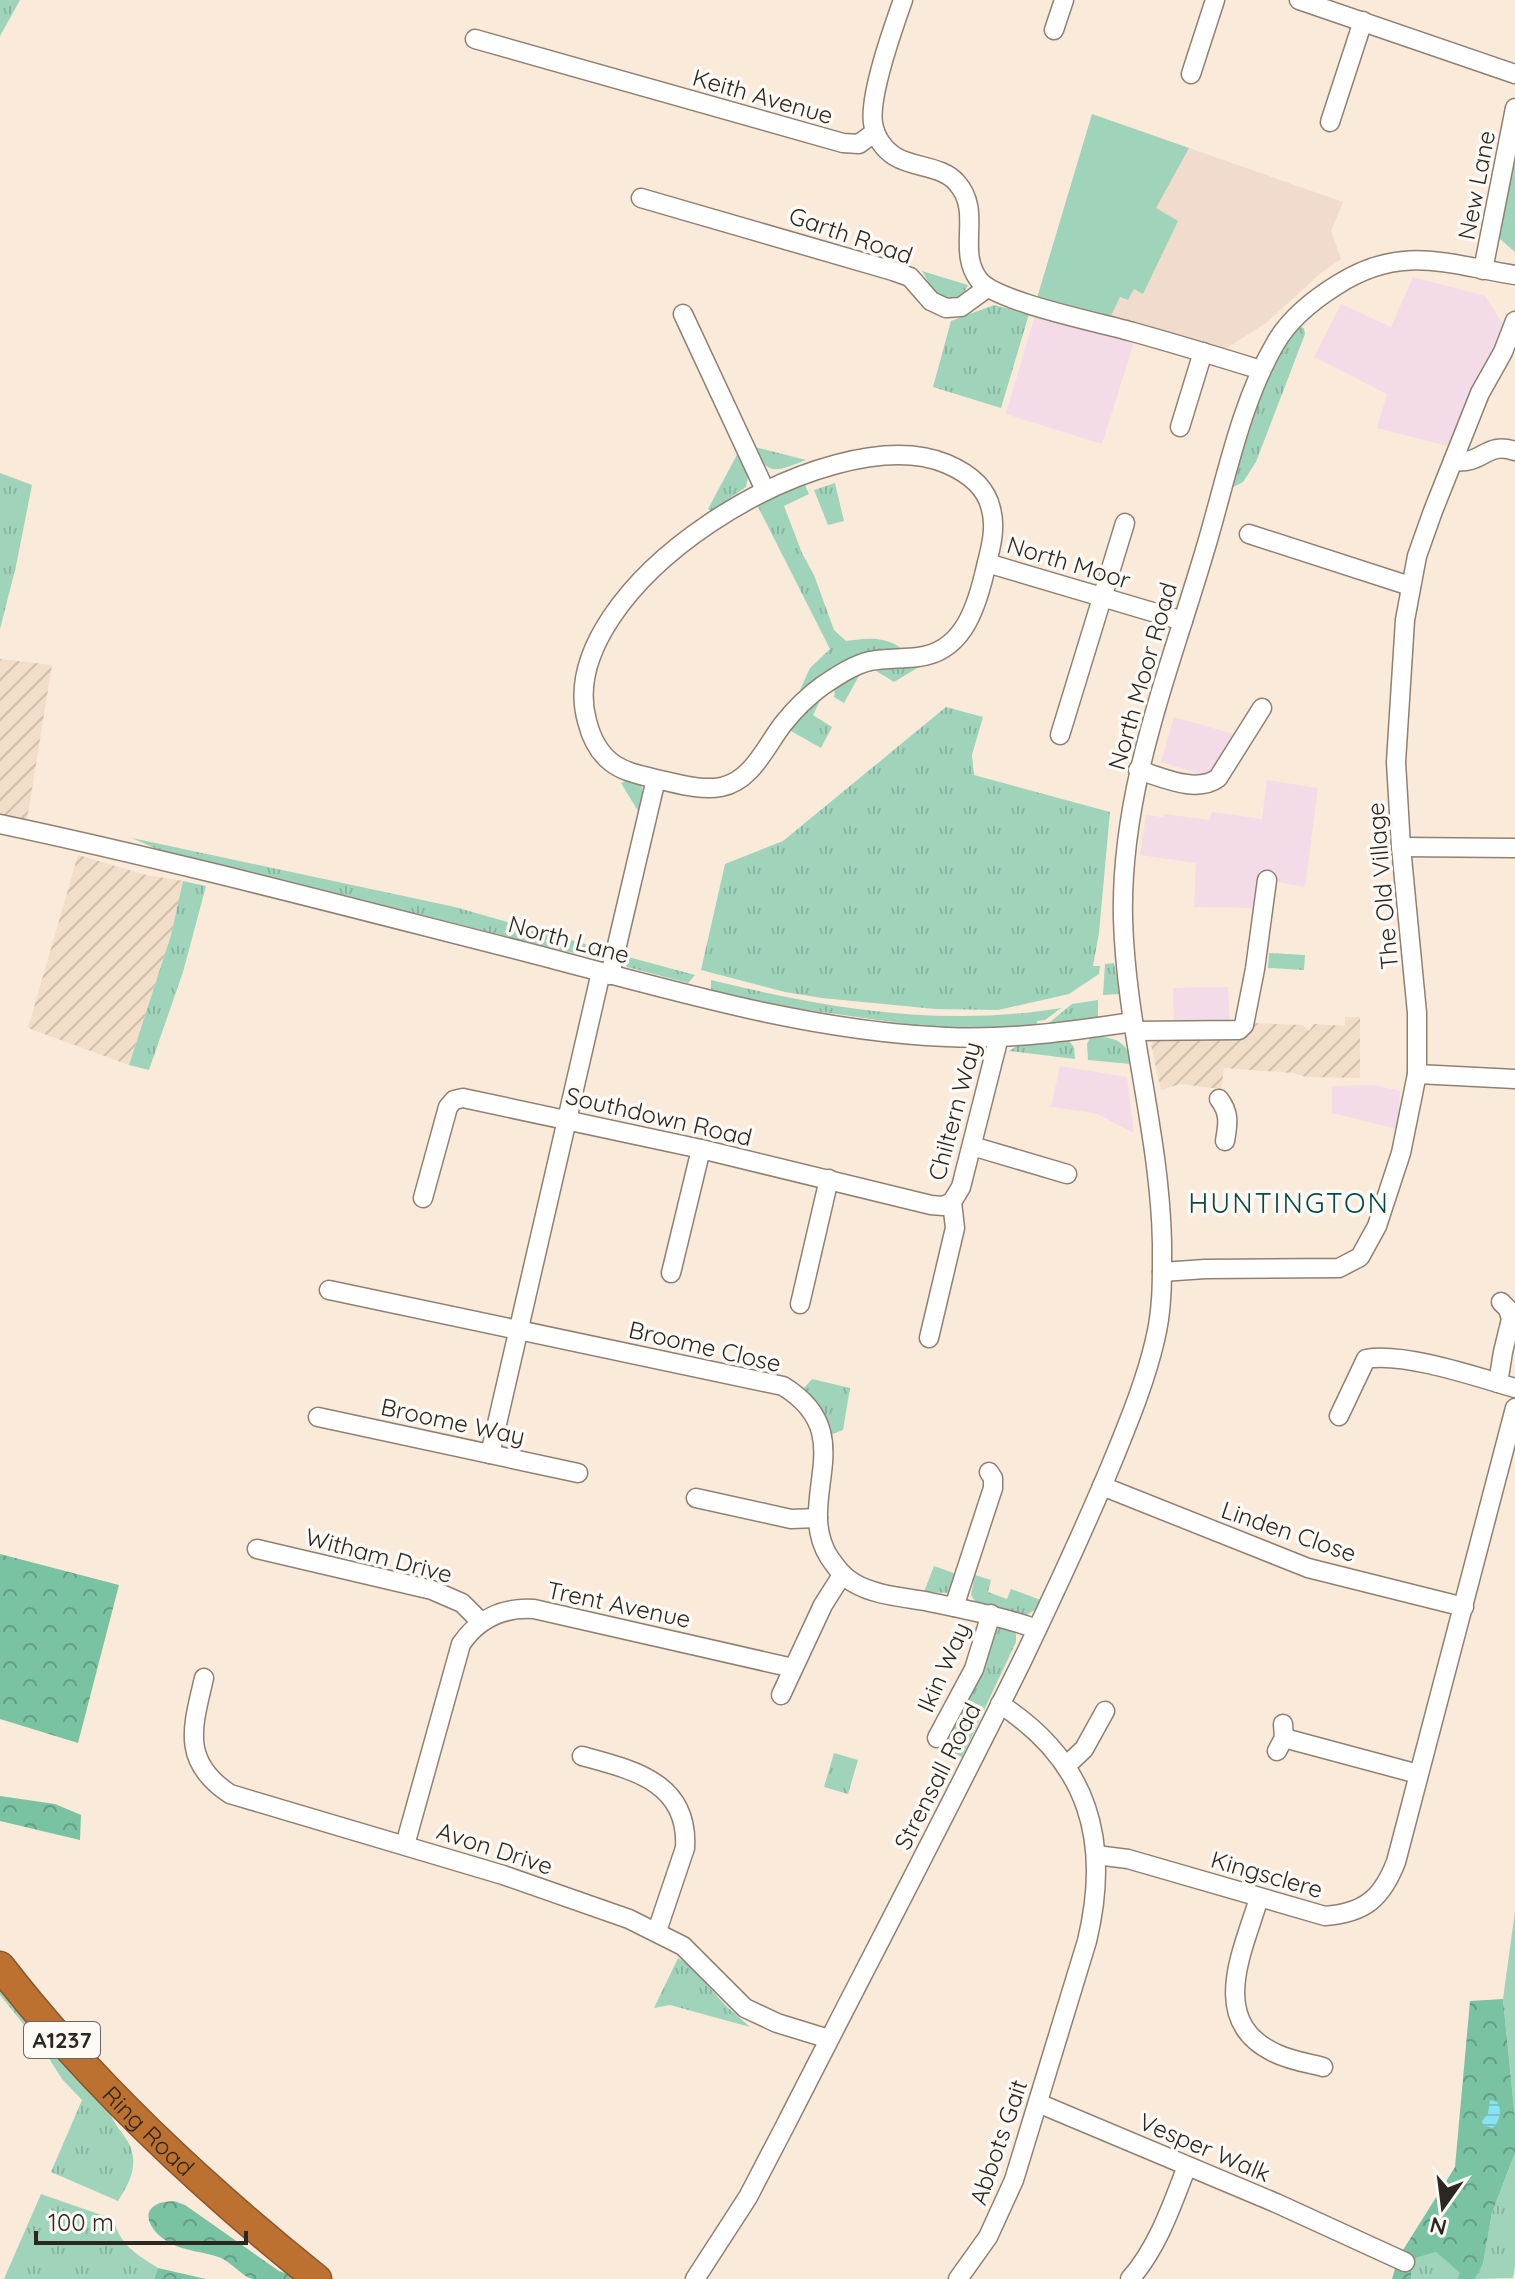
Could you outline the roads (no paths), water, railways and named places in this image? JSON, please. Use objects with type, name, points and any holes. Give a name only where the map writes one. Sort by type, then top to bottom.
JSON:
[{"type":"highway","name":"Ring Road","points":[[0,1966],[91,2073],[180,2163],[317,2279]]},
{"type":"street","points":[[903,0],[873,107],[875,132],[894,156],[943,173],[954,179],[964,192],[970,207],[968,244],[971,263],[978,279],[987,288],[1033,305],[1261,370]]},
{"type":"street","points":[[1054,30],[1064,0]]},
{"type":"street","points":[[1191,74],[1215,0]]},
{"type":"street","points":[[1299,0],[1515,74]]},
{"type":"street","points":[[1330,122],[1363,21]]},
{"type":"street","name":"Keith Avenue","points":[[475,39],[843,143],[859,144],[875,132]]},
{"type":"street","name":"New Lane","points":[[1483,270],[1515,108]]},
{"type":"street","name":"Garth Road","points":[[641,198],[910,277],[938,306],[961,307],[987,288]]},
{"type":"street","name":"North Moor Road","points":[[1162,1272],[1158,1174],[1125,949],[1123,876],[1129,817],[1138,770],[1261,370],[1281,334],[1303,309],[1364,269],[1409,259],[1515,275]]},
{"type":"street","points":[[683,314],[765,490]]},
{"type":"street","name":"The Old Village","points":[[1162,1272],[1339,1268],[1356,1261],[1368,1246],[1393,1181],[1417,1074],[1417,1013],[1401,847],[1397,748],[1401,650],[1410,586],[1426,529],[1480,393],[1503,352],[1515,321]]},
{"type":"street","points":[[1180,427],[1203,352]]},
{"type":"street","points":[[1453,461],[1469,463],[1491,449],[1502,447],[1515,451]]},
{"type":"street","name":"North Moor","points":[[921,455],[974,479],[986,493],[993,520],[992,540],[981,587],[965,628],[944,650],[921,657],[867,662],[840,675],[798,707],[759,759],[735,782],[706,788],[656,779],[612,763],[594,743],[585,715],[585,675],[591,656],[615,615],[648,575],[716,518],[765,490],[803,473],[866,457],[921,455]]},
{"type":"street","points":[[1060,735],[1125,523]]},
{"type":"street","points":[[1249,534],[1410,586]]},
{"type":"street","name":"North Moor","points":[[987,563],[1183,621]]},
{"type":"street","points":[[1138,770],[1194,786],[1209,785],[1218,778],[1262,708]]},
{"type":"street","points":[[490,1454],[568,1120],[656,779]]},
{"type":"street","name":"North Lane","points":[[0,824],[200,869],[606,974],[785,1015],[927,1036],[999,1037],[1134,1026],[1239,1030],[1244,1025],[1255,969],[1267,880]]},
{"type":"street","points":[[1401,847],[1515,848]]},
{"type":"street","name":"Chiltern Way","points":[[929,1338],[955,1228],[952,1202],[961,1187],[999,1037]]},
{"type":"street","points":[[1417,1074],[1515,1079]]},
{"type":"street","name":"Southdown Road","points":[[423,1198],[448,1107],[454,1100],[463,1098],[701,1149],[931,1205],[943,1206],[952,1202]]},
{"type":"street","points":[[1219,1099],[1226,1109],[1228,1120],[1225,1141]]},
{"type":"street","points":[[972,1146],[1067,1174]]},
{"type":"street","points":[[671,1273],[701,1149]]},
{"type":"street","points":[[800,1304],[829,1179]]},
{"type":"street","name":"Strensall Road","points":[[695,2279],[748,2197],[1084,1533],[1135,1404],[1155,1343],[1162,1272]]},
{"type":"street","name":"Broome Close","points":[[329,1290],[783,1386],[797,1395],[813,1416],[823,1438],[824,1470],[818,1518],[824,1549],[842,1575]]},
{"type":"street","points":[[1339,1416],[1366,1359],[1401,1360],[1507,1386],[1503,1352],[1511,1319],[1508,1309],[1501,1302]]},
{"type":"street","points":[[1464,1607],[1515,1408]]},
{"type":"street","name":"Broome Way","points":[[318,1417],[578,1474]]},
{"type":"street","points":[[954,1607],[993,1488],[993,1478],[989,1472]]},
{"type":"street","name":"Linden Close","points":[[1102,1486],[1291,1562],[1464,1607]]},
{"type":"street","points":[[696,1498],[791,1519],[818,1518]]},
{"type":"street","name":"Witham Drive","points":[[257,1549],[432,1590],[462,1603],[481,1622]]},
{"type":"street","points":[[781,1695],[827,1598],[842,1575],[864,1588],[991,1614],[1037,1629]]},
{"type":"street","name":"Kingsclere","points":[[1096,1855],[1128,1859],[1325,1916],[1355,1911],[1368,1904],[1388,1882],[1396,1862],[1464,1607]]},
{"type":"street","name":"Trent Avenue","points":[[481,1622],[517,1608],[534,1609],[793,1668]]},
{"type":"street","name":"Ikin Way","points":[[937,1738],[974,1669],[991,1614]]},
{"type":"street","points":[[405,1845],[455,1659],[468,1633],[481,1622]]},
{"type":"street","name":"Avon Drive","points":[[206,1687],[192,1740],[201,1765],[218,1786],[243,1799],[405,1845],[599,1907],[657,1931],[698,1958],[745,2008],[777,2023],[829,2039]]},
{"type":"street","name":"Abbots Gait","points":[[958,2279],[975,2258],[1000,2214],[1014,2180],[1092,1922],[1096,1855],[1087,1808],[1066,1766],[1041,1734],[1000,1704]]},
{"type":"street","points":[[1066,1766],[1084,1749],[1107,1708]]},
{"type":"street","points":[[1281,1738],[1418,1774]]},
{"type":"street","points":[[591,1764],[654,1781],[666,1791],[682,1820],[686,1834],[685,1848],[657,1931]]},
{"type":"street","points":[[1259,1898],[1234,1979],[1236,2011],[1242,2024],[1260,2045],[1275,2053],[1322,2067]]},
{"type":"street","name":"Vesper Walk","points":[[1038,2103],[1187,2166],[1350,2245],[1405,2262]]},
{"type":"street","points":[[1130,2279],[1150,2252],[1187,2166]]},
{"type":"water","points":[[1490,2100],[1497,2102],[1500,2109],[1498,2120],[1492,2128],[1483,2125],[1482,2121],[1488,2114]]},
{"type":"district","name":"HUNTINGTON","points":[[1289,1202]]}]
